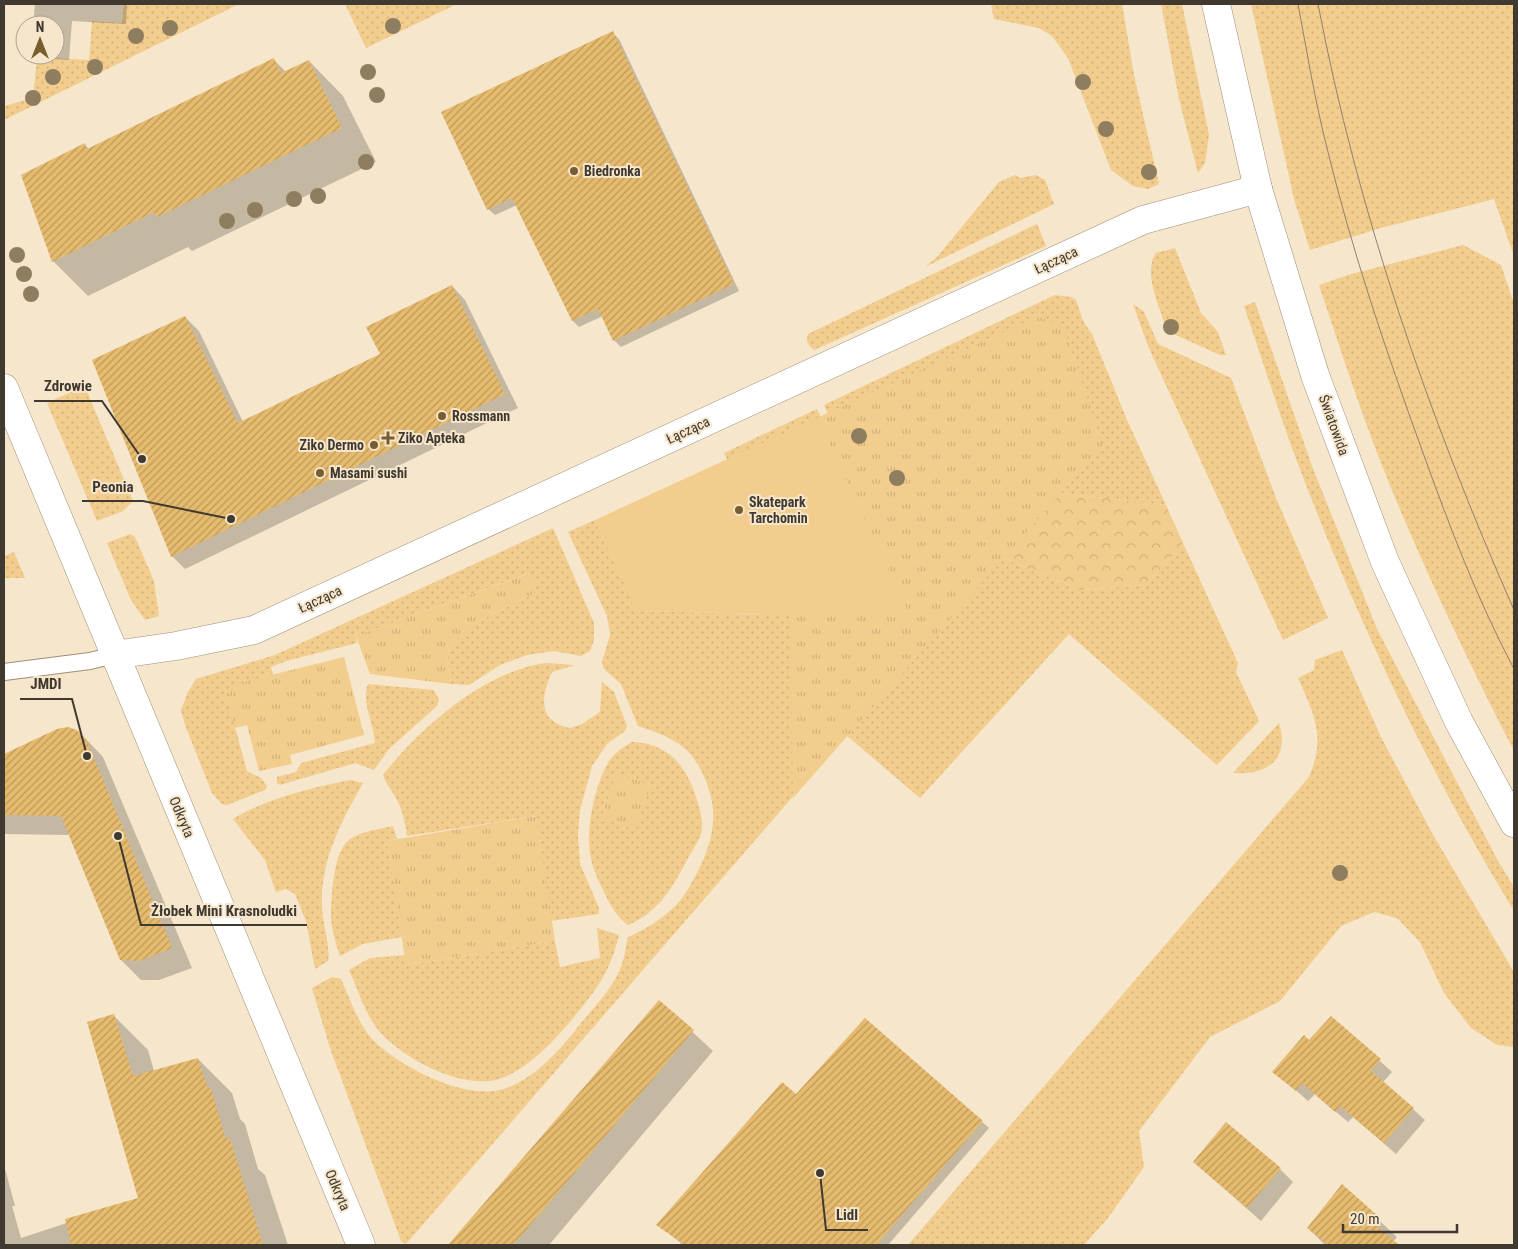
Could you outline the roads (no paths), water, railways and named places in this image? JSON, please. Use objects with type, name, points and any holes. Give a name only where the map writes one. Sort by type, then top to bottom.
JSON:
[{"type":"street","name":"Światowida","points":[[1216,4],[1258,189],[1315,375],[1385,562],[1459,722],[1514,823]]},
{"type":"street","name":"Łącząca","points":[[114,655],[176,646],[254,630],[1143,220],[1258,189]]},
{"type":"street","name":"Odkryta","points":[[4,388],[361,1245]]},
{"type":"lane","points":[[4,672],[90,661],[114,655]]},
{"type":"tram line","points":[[1298,4],[1327,148],[1347,225],[1370,301],[1453,534],[1488,616],[1514,669]]},
{"type":"tram line","points":[[1318,4],[1334,82],[1353,159],[1399,312],[1453,462],[1514,610]]},
{"type":"place","name":"Biedronka","points":[[574,171]]},
{"type":"place","name":"Rossmann","points":[[442,416]]},
{"type":"place","name":"Ziko Apteka","points":[[388,438]]},
{"type":"place","name":"Ziko Dermo","points":[[374,445]]},
{"type":"place","name":"Zdrowie","points":[[142,459]]},
{"type":"place","name":"Masami sushi","points":[[320,473]]},
{"type":"place","name":"Skatepark Tarchomin","points":[[739,510]]},
{"type":"place","name":"Peonia","points":[[231,519]]},
{"type":"place","name":"JMDI","points":[[87,756]]},
{"type":"place","name":"Żłobek Mini Krasnoludki","points":[[118,836]]},
{"type":"place","name":"Lidl","points":[[820,1173]]}]
